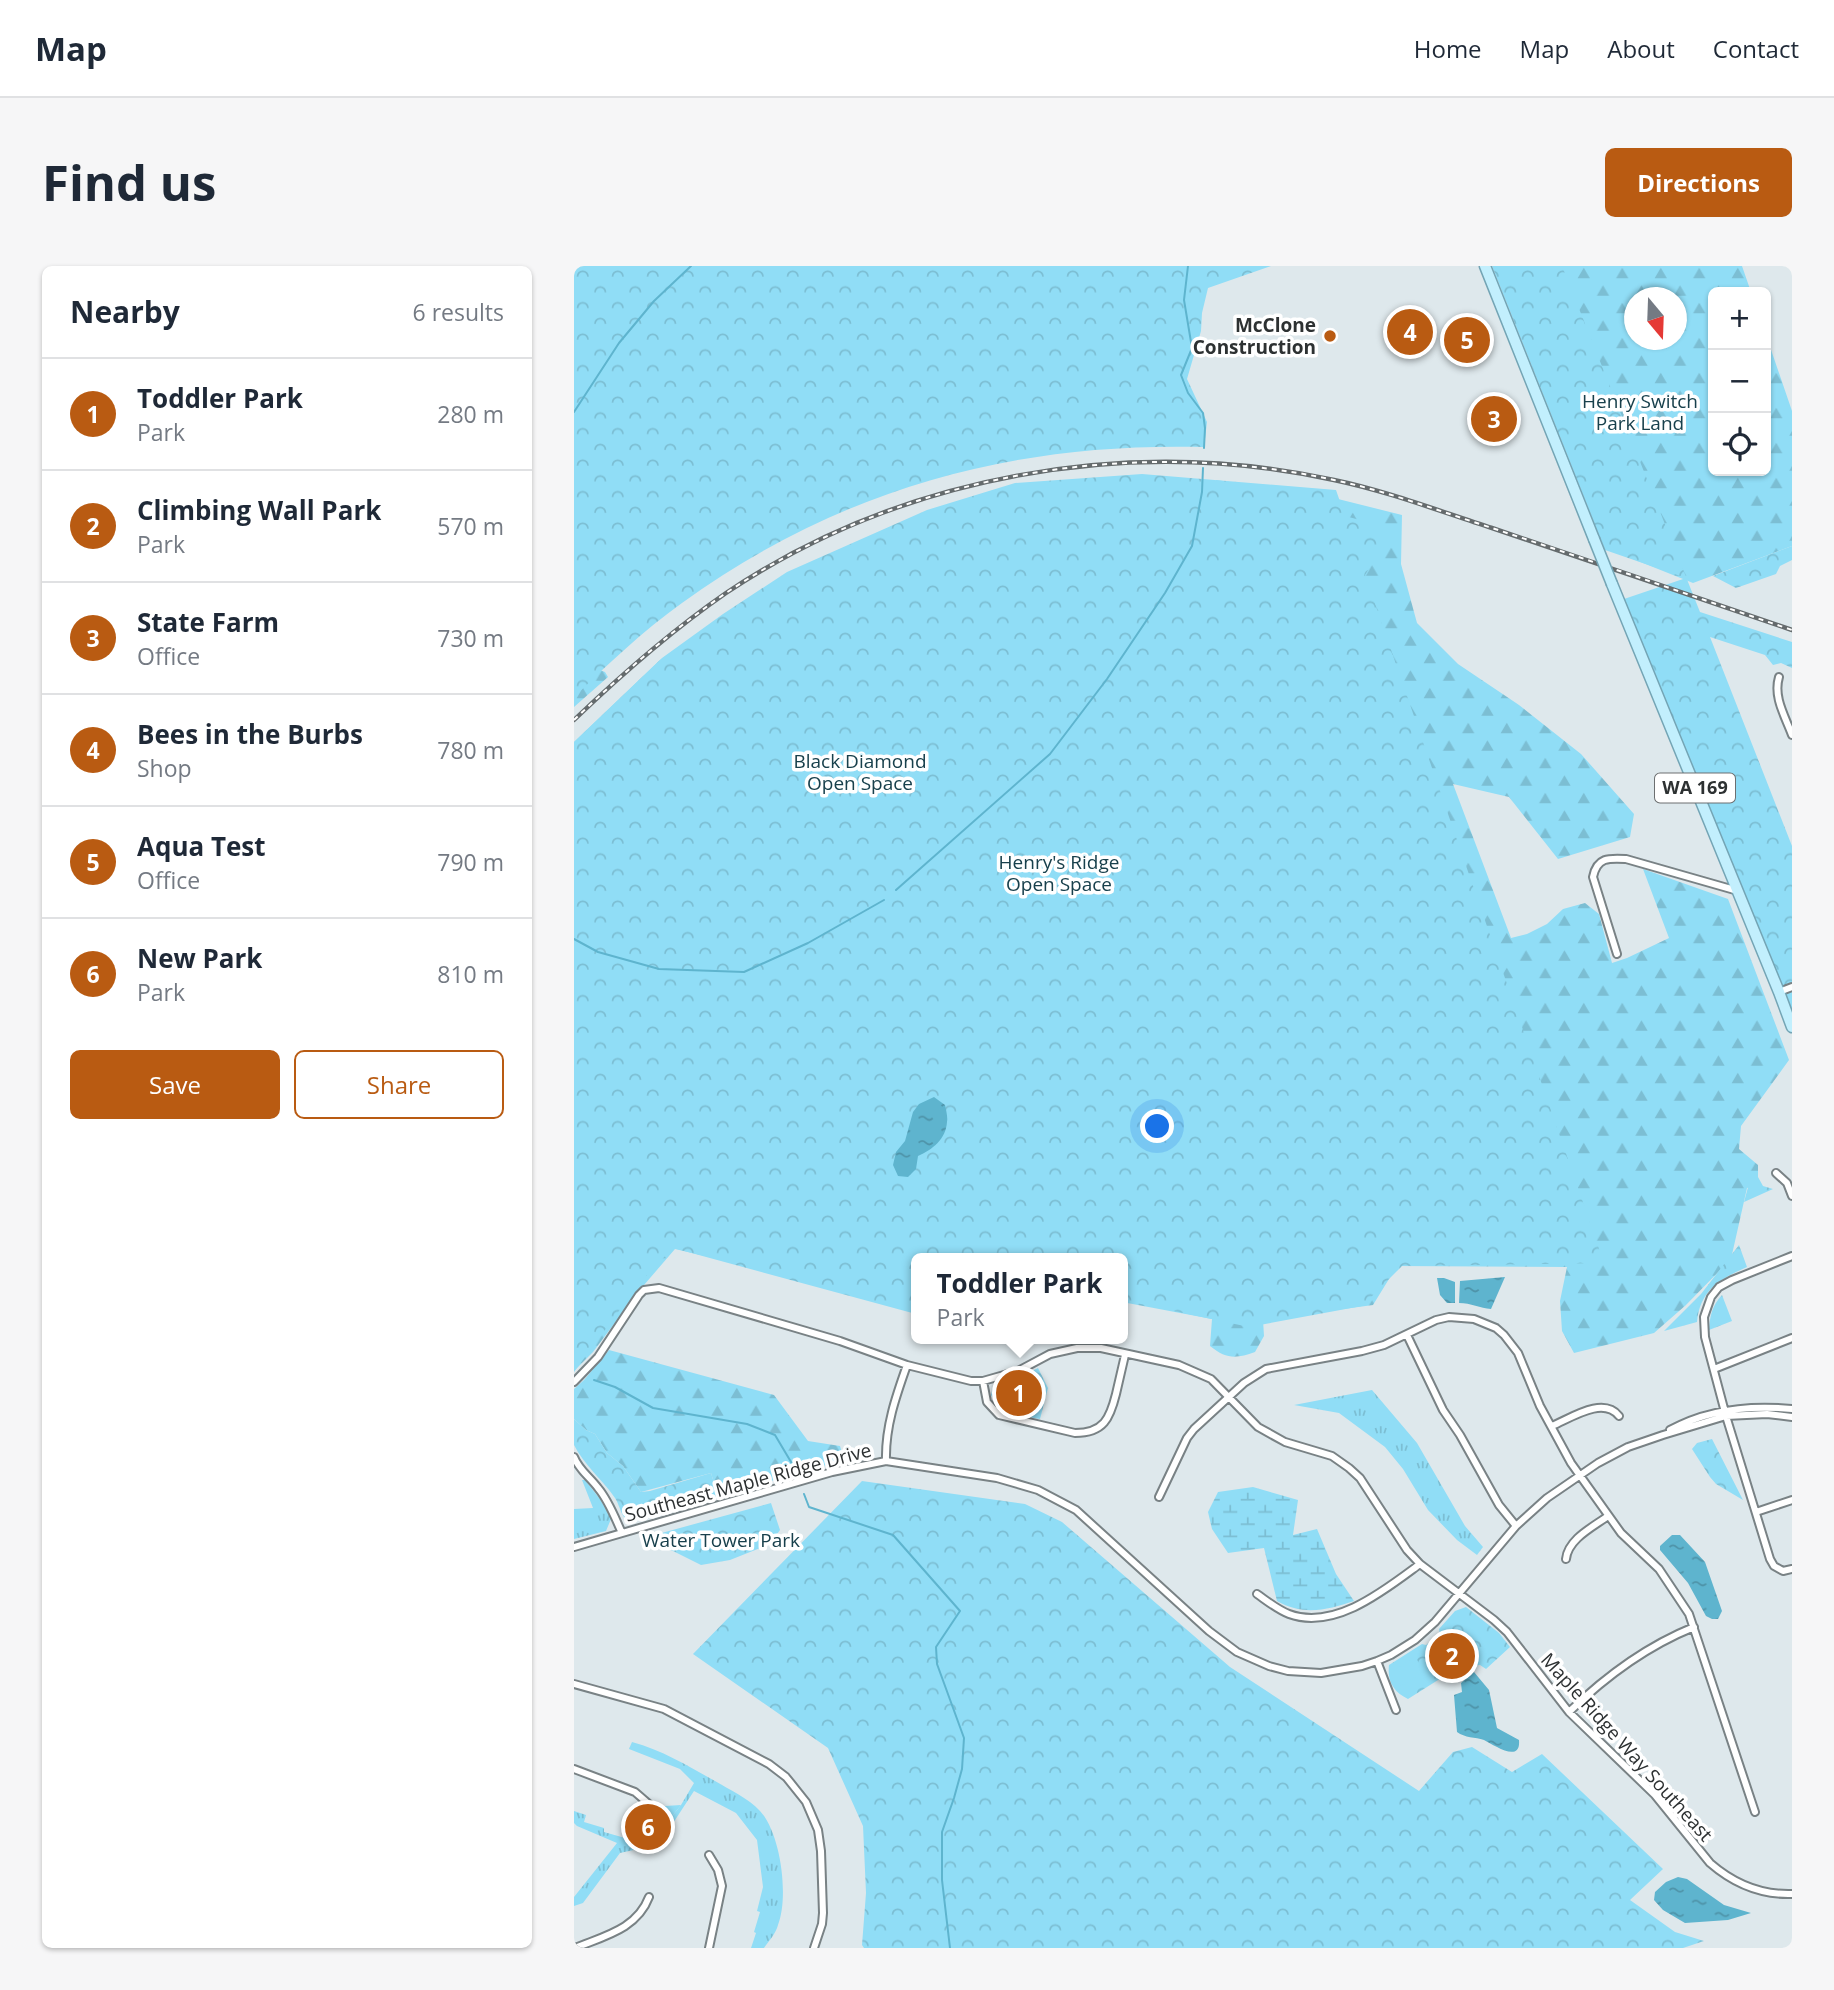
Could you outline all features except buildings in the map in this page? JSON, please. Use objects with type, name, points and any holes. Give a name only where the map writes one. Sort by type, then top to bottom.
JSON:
[{"type":"main road","name":"WA 169","points":[[1485,266],[1792,1027]]},
{"type":"street","points":[[1779,677],[1777,696],[1792,735]]},
{"type":"street","points":[[1617,954],[1593,877],[1595,867],[1600,862],[1609,858],[1626,859],[1738,891]]},
{"type":"street","points":[[1779,992],[1792,987]]},
{"type":"street","points":[[1776,1173],[1787,1183],[1792,1196]]},
{"type":"street","points":[[1792,1256],[1719,1287],[1706,1308],[1703,1326],[1725,1413],[1770,1559],[1774,1566],[1783,1571],[1792,1569]]},
{"type":"street","name":"Maple Ridge Way Southeast","points":[[574,1382],[598,1357],[639,1295],[644,1290],[659,1288],[840,1341],[907,1365],[961,1379],[983,1381],[1018,1371],[1050,1354],[1077,1348],[1101,1348],[1197,1371],[1211,1379],[1258,1427],[1271,1436],[1332,1457],[1349,1468],[1369,1491],[1398,1539],[1420,1563],[1507,1632],[1569,1712],[1655,1795],[1717,1870],[1755,1889],[1768,1893],[1792,1894]]},
{"type":"street","points":[[1158,1497],[1187,1438],[1229,1395],[1266,1369],[1384,1345],[1436,1320],[1449,1317],[1475,1319],[1496,1328],[1513,1345],[1540,1406],[1580,1475],[1621,1533],[1659,1569],[1681,1600],[1694,1627],[1755,1812]]},
{"type":"street","points":[[1407,1335],[1443,1410],[1499,1505],[1516,1526]]},
{"type":"street","points":[[1714,1370],[1792,1339]]},
{"type":"street","points":[[983,1381],[987,1402],[999,1415],[1084,1433],[1101,1426],[1110,1416],[1125,1354]]},
{"type":"street","points":[[886,1461],[887,1431],[907,1365]]},
{"type":"street","name":"Southeast Maple Ridge Drive","points":[[574,1546],[832,1472],[886,1461],[997,1478],[1038,1490],[1076,1510],[1209,1631],[1237,1652],[1258,1662],[1289,1671],[1321,1673],[1362,1666],[1406,1647],[1435,1622],[1516,1526],[1580,1475],[1628,1447],[1725,1413],[1766,1406],[1792,1409]]},
{"type":"street","points":[[1552,1426],[1597,1407],[1610,1408],[1619,1416]]},
{"type":"street","name":"Southeast Maple Ridge Drive","points":[[1725,1413],[1792,1417]]},
{"type":"street","points":[[574,1457],[575,1466],[599,1488],[622,1533]]},
{"type":"street","points":[[1755,1512],[1792,1500]]},
{"type":"street","points":[[1566,1559],[1569,1548],[1575,1541],[1608,1516]]},
{"type":"street","points":[[1257,1594],[1291,1615],[1309,1617],[1338,1614],[1356,1607],[1393,1584],[1420,1563]]},
{"type":"street","points":[[1569,1712],[1608,1676],[1672,1636],[1694,1627]]},
{"type":"street","points":[[1377,1661],[1396,1710]]},
{"type":"street","points":[[574,1684],[664,1709],[769,1764],[791,1783],[813,1815],[821,1851],[823,1913],[814,1948]]},
{"type":"street","points":[[574,1769],[635,1792],[650,1805]]},
{"type":"street","points":[[709,1855],[718,1870],[722,1886],[709,1948]]},
{"type":"street","points":[[575,1948],[621,1930],[640,1915],[649,1896]]},
{"type":"green space","points":[[574,266],[1271,266],[1208,288],[1201,331],[1187,379],[1207,422],[1204,447],[1063,453],[996,464],[930,480],[866,502],[803,530],[742,563],[682,603],[640,636],[574,697]]},
{"type":"green space","points":[[1492,266],[1562,266],[1700,612],[1792,642],[1792,668],[1781,663],[1773,665],[1765,655],[1710,637],[1792,846],[1792,1024],[1624,599],[1686,578],[1605,550]]},
{"type":"green space","name":"Henry Switch Park Land","points":[[1503,266],[1742,266],[1749,287],[1708,287],[1708,476],[1771,476],[1771,350],[1792,411],[1792,546],[1693,583],[1618,553]]},
{"type":"green space","name":"Henry's Ridge Open Space","points":[[1142,474],[1336,490],[1345,516],[1375,524],[1383,546],[1365,575],[1604,1263],[1402,1266],[1362,1306],[1249,1327],[1128,1301],[1128,1253],[911,1253],[911,1313],[673,1248],[641,1281],[574,1372],[574,742],[662,658],[787,572],[927,510],[1015,483]]},
{"type":"green space","name":"Henry's Ridge Open Space","points":[[1216,480],[1326,496],[1402,515],[1401,564],[1417,623],[1458,664],[1519,705],[1581,754],[1634,814],[1630,837],[1558,859],[1509,797],[1453,784],[1511,938],[1547,924],[1563,909],[1585,903],[1599,914],[1612,963],[1669,938],[1643,869],[1728,899],[1789,1060],[1741,1126],[1739,1149],[1758,1165],[1758,1185],[1747,1188],[1731,1259],[1654,1333],[1574,1353],[1562,1331],[1560,1301],[1567,1267],[1397,1266],[1373,1305],[1263,1320],[1264,1336],[1255,1352],[1237,1357],[1221,1353],[1210,1346],[1212,1319],[1128,1303],[1128,1253],[911,1253],[911,1264],[883,1297],[675,1249],[638,1292],[593,1352],[574,1371],[574,742],[659,661],[733,608],[807,566],[1213,537]]},
{"type":"green space","points":[[1792,546],[1792,560],[1780,566],[1776,574],[1736,588],[1713,576]]},
{"type":"green space","points":[[600,670],[608,677],[574,707],[574,693]]},
{"type":"green space","points":[[1758,1177],[1763,1186],[1773,1189],[1744,1202],[1750,1180]]},
{"type":"green space","points":[[1739,1245],[1747,1267],[1713,1287],[1702,1302],[1697,1322],[1664,1331],[1701,1294]]},
{"type":"green space","points":[[1722,1295],[1732,1321],[1709,1330],[1712,1311]]},
{"type":"green space","points":[[609,1350],[774,1395],[808,1441],[840,1446],[844,1460],[718,1496],[711,1473],[641,1492],[623,1466],[607,1453],[595,1434],[574,1419],[574,1389]]},
{"type":"green space","points":[[1038,1368],[1048,1388],[1040,1419],[1012,1413],[1000,1406],[991,1395],[993,1387]]},
{"type":"green space","points":[[1372,1390],[1417,1443],[1465,1526],[1483,1547],[1477,1555],[1457,1540],[1428,1510],[1403,1469],[1385,1447],[1339,1413],[1294,1405]]},
{"type":"green space","points":[[574,1419],[595,1434],[607,1453],[623,1466],[641,1492],[711,1473],[718,1496],[629,1521],[615,1498],[574,1445]]},
{"type":"green space","points":[[1712,1439],[1743,1500],[1716,1484],[1692,1449],[1697,1443]]},
{"type":"green space","points":[[582,1480],[585,1480],[600,1499],[611,1519],[606,1531],[574,1539],[574,1509],[593,1508]]},
{"type":"green space","points":[[862,1481],[1025,1504],[1062,1522],[1230,1667],[1419,1791],[1453,1752],[1472,1747],[1512,1772],[1542,1754],[1663,1869],[1630,1900],[1675,1932],[1704,1941],[1683,1948],[864,1948],[862,1945],[866,1893],[863,1826],[828,1748],[693,1654]]},
{"type":"green space","points":[[1253,1487],[1298,1500],[1293,1535],[1317,1529],[1336,1574],[1354,1601],[1316,1610],[1287,1606],[1277,1601],[1264,1548],[1228,1553],[1212,1529],[1208,1512],[1218,1492]]},
{"type":"green space","name":"Water Tower Park","points":[[771,1503],[780,1530],[770,1544],[730,1560],[701,1565],[669,1549],[658,1534]]},
{"type":"green space","points":[[1466,1607],[1499,1633],[1510,1647],[1486,1669],[1480,1665],[1457,1668],[1408,1699],[1399,1693],[1390,1681],[1389,1665],[1422,1644],[1426,1645],[1440,1634],[1439,1629],[1455,1611]]},
{"type":"green space","points":[[1415,1657],[1425,1671],[1401,1686],[1392,1672]]},
{"type":"green space","points":[[632,1742],[675,1759],[739,1794],[755,1806],[767,1821],[778,1850],[783,1899],[777,1928],[764,1948],[751,1948],[763,1887],[757,1840],[736,1813],[694,1791],[662,1840],[656,1845],[620,1853],[583,1903],[574,1906],[574,1897],[617,1843],[577,1826],[574,1823],[574,1811],[586,1815],[584,1822],[625,1838],[658,1834],[694,1783],[680,1769],[629,1749]]},
{"type":"green space","points":[[681,1805],[658,1834],[629,1838],[638,1814],[655,1821],[663,1815],[665,1806]]},
{"type":"water","points":[[934,1097],[945,1105],[947,1120],[944,1134],[933,1147],[918,1156],[916,1169],[908,1177],[898,1176],[893,1165],[896,1152],[905,1141],[913,1112],[919,1104]]},
{"type":"water","points":[[1505,1277],[1491,1309],[1459,1303],[1460,1281]]},
{"type":"water","points":[[1437,1278],[1455,1282],[1455,1303],[1447,1303],[1440,1295]]},
{"type":"water","points":[[1672,1535],[1680,1535],[1705,1562],[1722,1611],[1718,1619],[1706,1616],[1688,1583],[1660,1550],[1660,1546]]},
{"type":"water","points":[[1474,1672],[1489,1690],[1497,1728],[1519,1740],[1516,1751],[1506,1751],[1484,1740],[1457,1732],[1454,1695],[1462,1692],[1461,1683]]},
{"type":"water","points":[[1678,1877],[1687,1879],[1724,1905],[1751,1913],[1728,1920],[1685,1923],[1663,1910],[1654,1900],[1655,1892],[1666,1882]]},
{"type":"waterway","points":[[574,412],[619,343],[654,301],[691,266]]},
{"type":"waterway","points":[[1188,266],[1184,300],[1192,348],[1181,375],[1188,393],[1203,413],[1204,448]]},
{"type":"waterway","points":[[896,890],[1050,754],[1107,679],[1165,593],[1192,546],[1202,492],[1203,468]]},
{"type":"waterway","points":[[574,939],[598,952],[659,969],[744,972],[808,943],[884,900]]},
{"type":"waterway","points":[[594,1380],[615,1387],[653,1408],[747,1424],[775,1435],[794,1467]]},
{"type":"waterway","points":[[804,1494],[809,1507],[893,1535],[960,1611],[936,1647],[937,1664],[964,1738],[962,1769],[942,1832],[942,1880],[950,1948]]},
{"type":"railway","points":[[574,720],[686,622],[726,593],[794,552],[866,519],[941,494],[1019,475],[1098,465],[1177,462],[1256,467],[1334,480],[1433,508],[1792,630]]},
{"type":"place","name":"Bees in the Burbs","points":[[1410,332]]},
{"type":"place","name":"McClone Construction","points":[[1330,336]]},
{"type":"place","name":"Aqua Test","points":[[1467,340]]},
{"type":"place","name":"State Farm","points":[[1494,419]]},
{"type":"place","name":"Toddler Park","points":[[1019,1393]]},
{"type":"place","name":"Climbing Wall Park","points":[[1452,1656]]},
{"type":"place","name":"New Park","points":[[648,1827]]},
{"type":"park label","name":"Black Diamond Open Space","points":[[860,772]]}]
